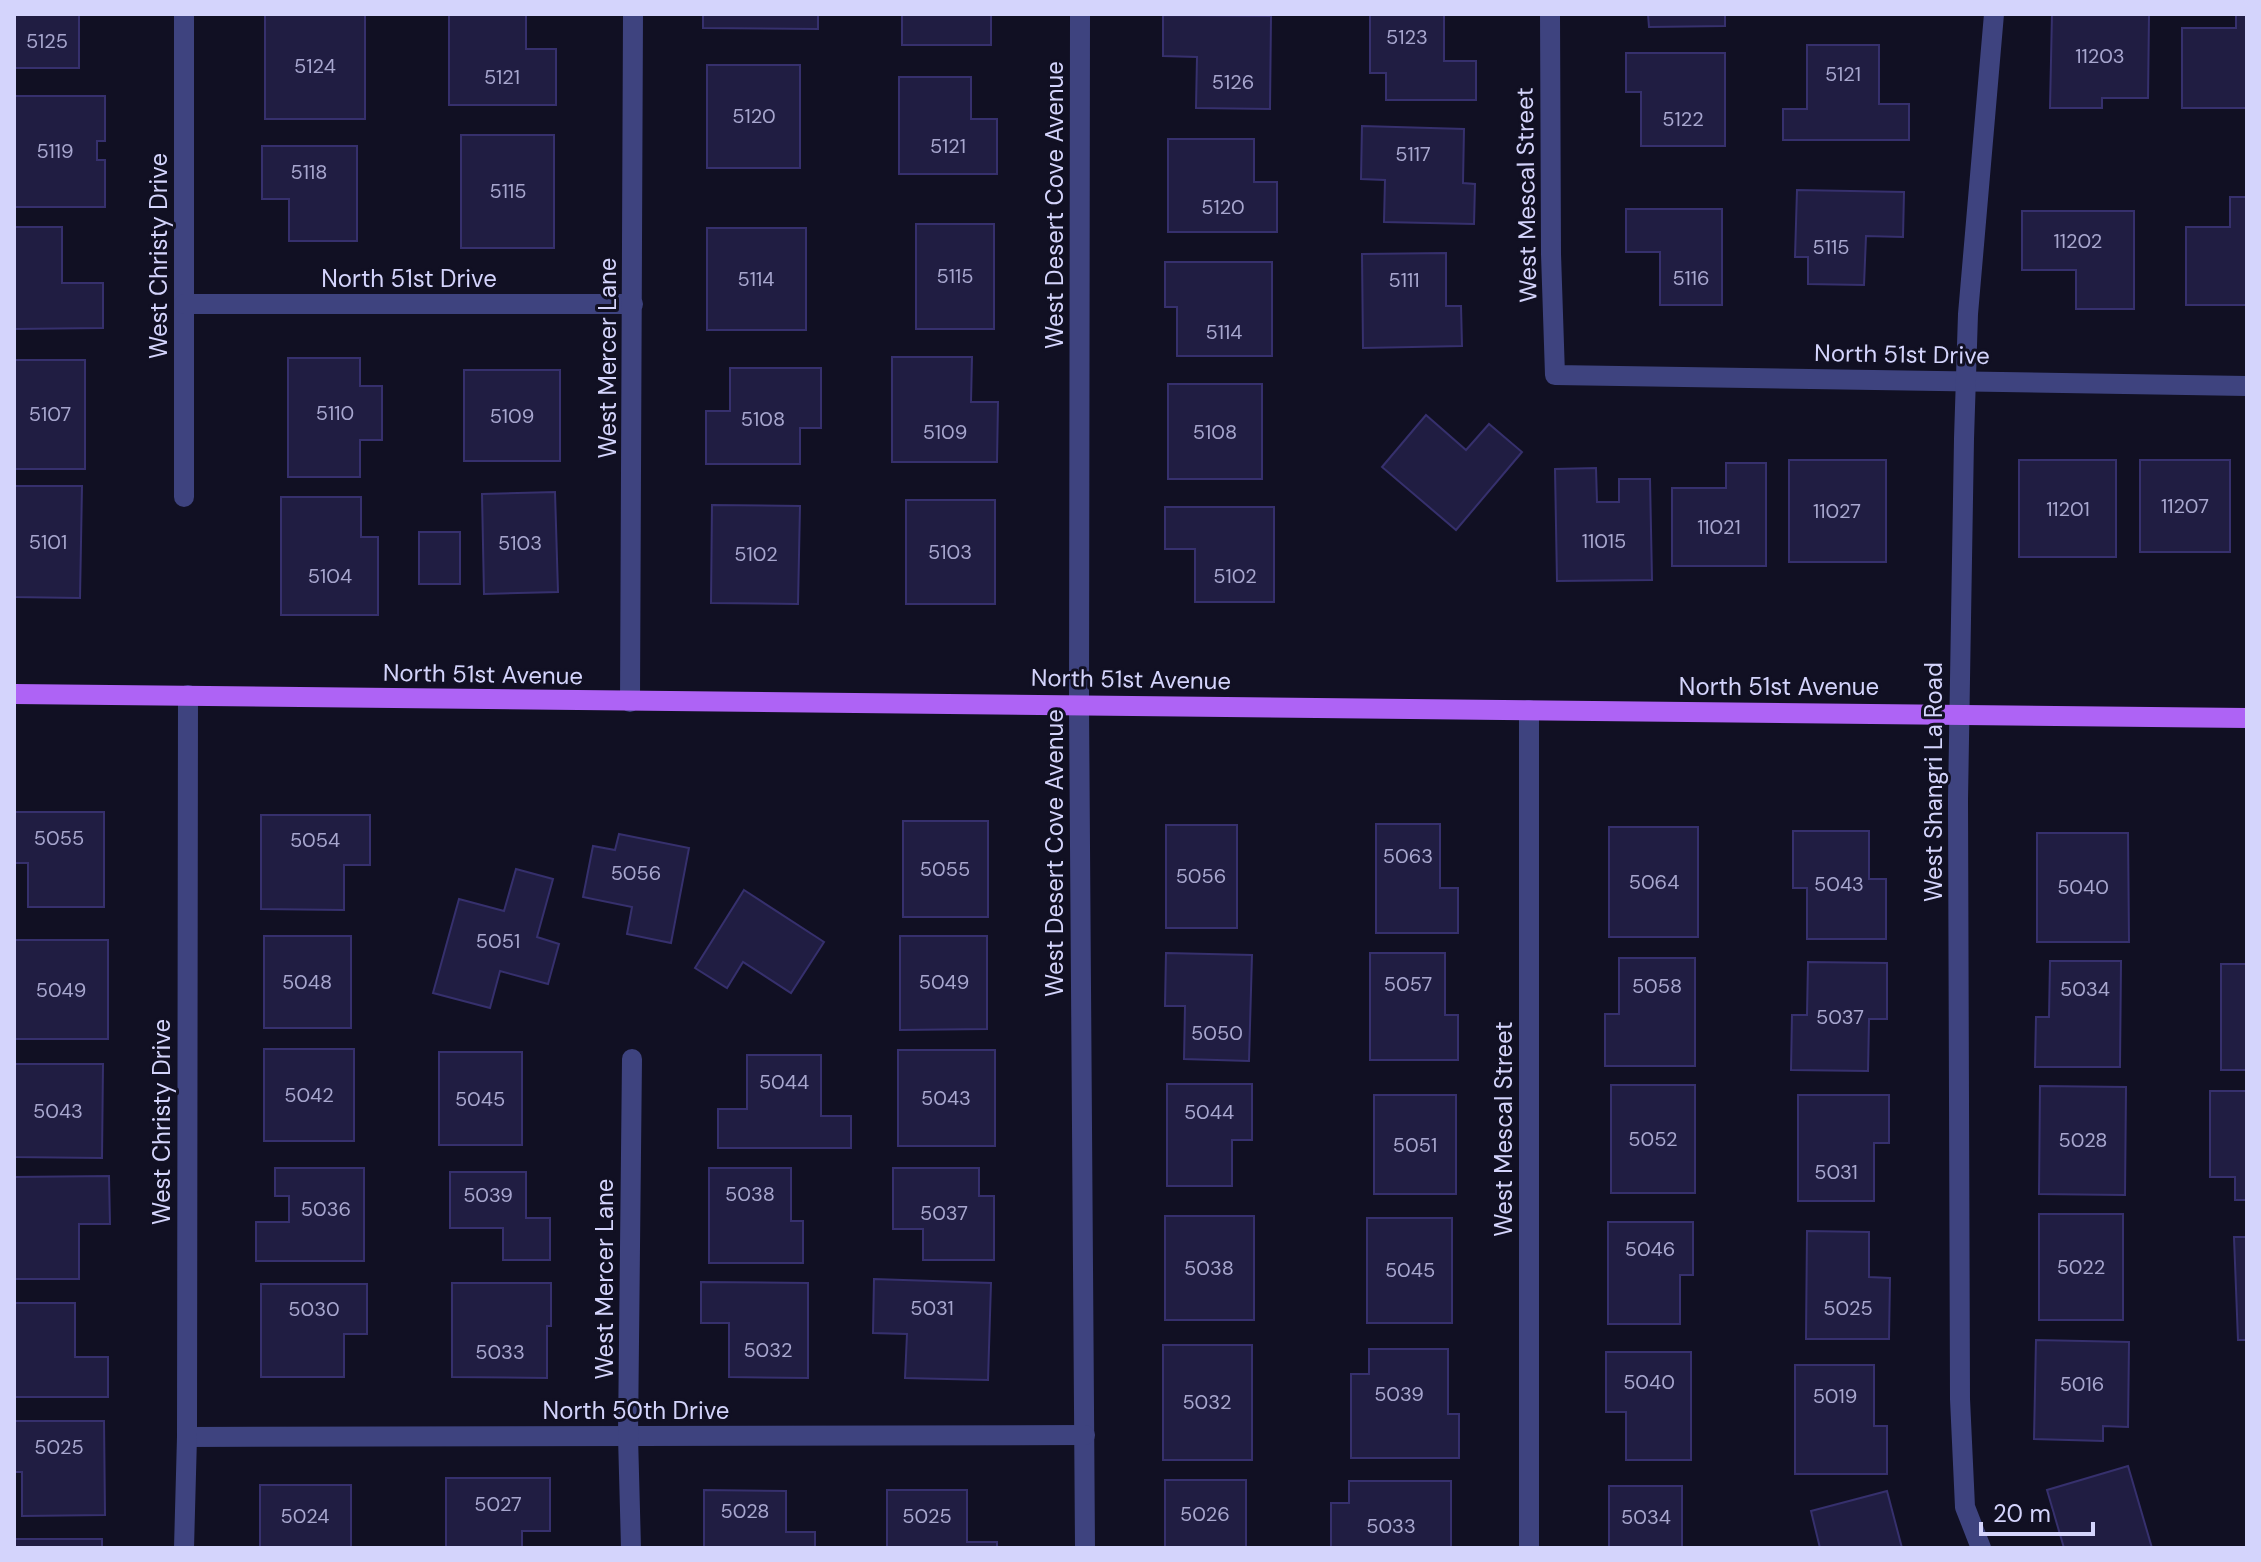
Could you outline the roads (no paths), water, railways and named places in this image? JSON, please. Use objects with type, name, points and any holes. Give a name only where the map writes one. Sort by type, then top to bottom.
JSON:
[{"type":"main road","name":"North 51st Avenue","points":[[14,694],[2247,718]]},
{"type":"street","name":"West Christy Drive","points":[[184,14],[184,497]]},
{"type":"street","name":"West Mercer Lane","points":[[630,702],[633,14]]},
{"type":"street","name":"West Desert Cove Avenue","points":[[1080,14],[1079,705],[1085,1548]]},
{"type":"street","name":"West Mescal Street","points":[[1550,14],[1555,375]]},
{"type":"street","name":"West Shangri La Road","points":[[1981,1548],[1965,1507],[1960,1399],[1959,714],[1968,314],[1994,14]]},
{"type":"street","name":"North 51st Drive","points":[[184,304],[633,304]]},
{"type":"street","name":"North 51st Drive","points":[[1555,375],[2247,386]]},
{"type":"street","name":"West Christy Drive","points":[[184,1548],[187,1437],[188,695]]},
{"type":"street","name":"West Mescal Street","points":[[1529,710],[1529,1548]]},
{"type":"street","name":"West Mercer Lane","points":[[631,1548],[628,1436],[632,1059]]},
{"type":"street","name":"North 50th Drive","points":[[187,1437],[1085,1435]]}]
